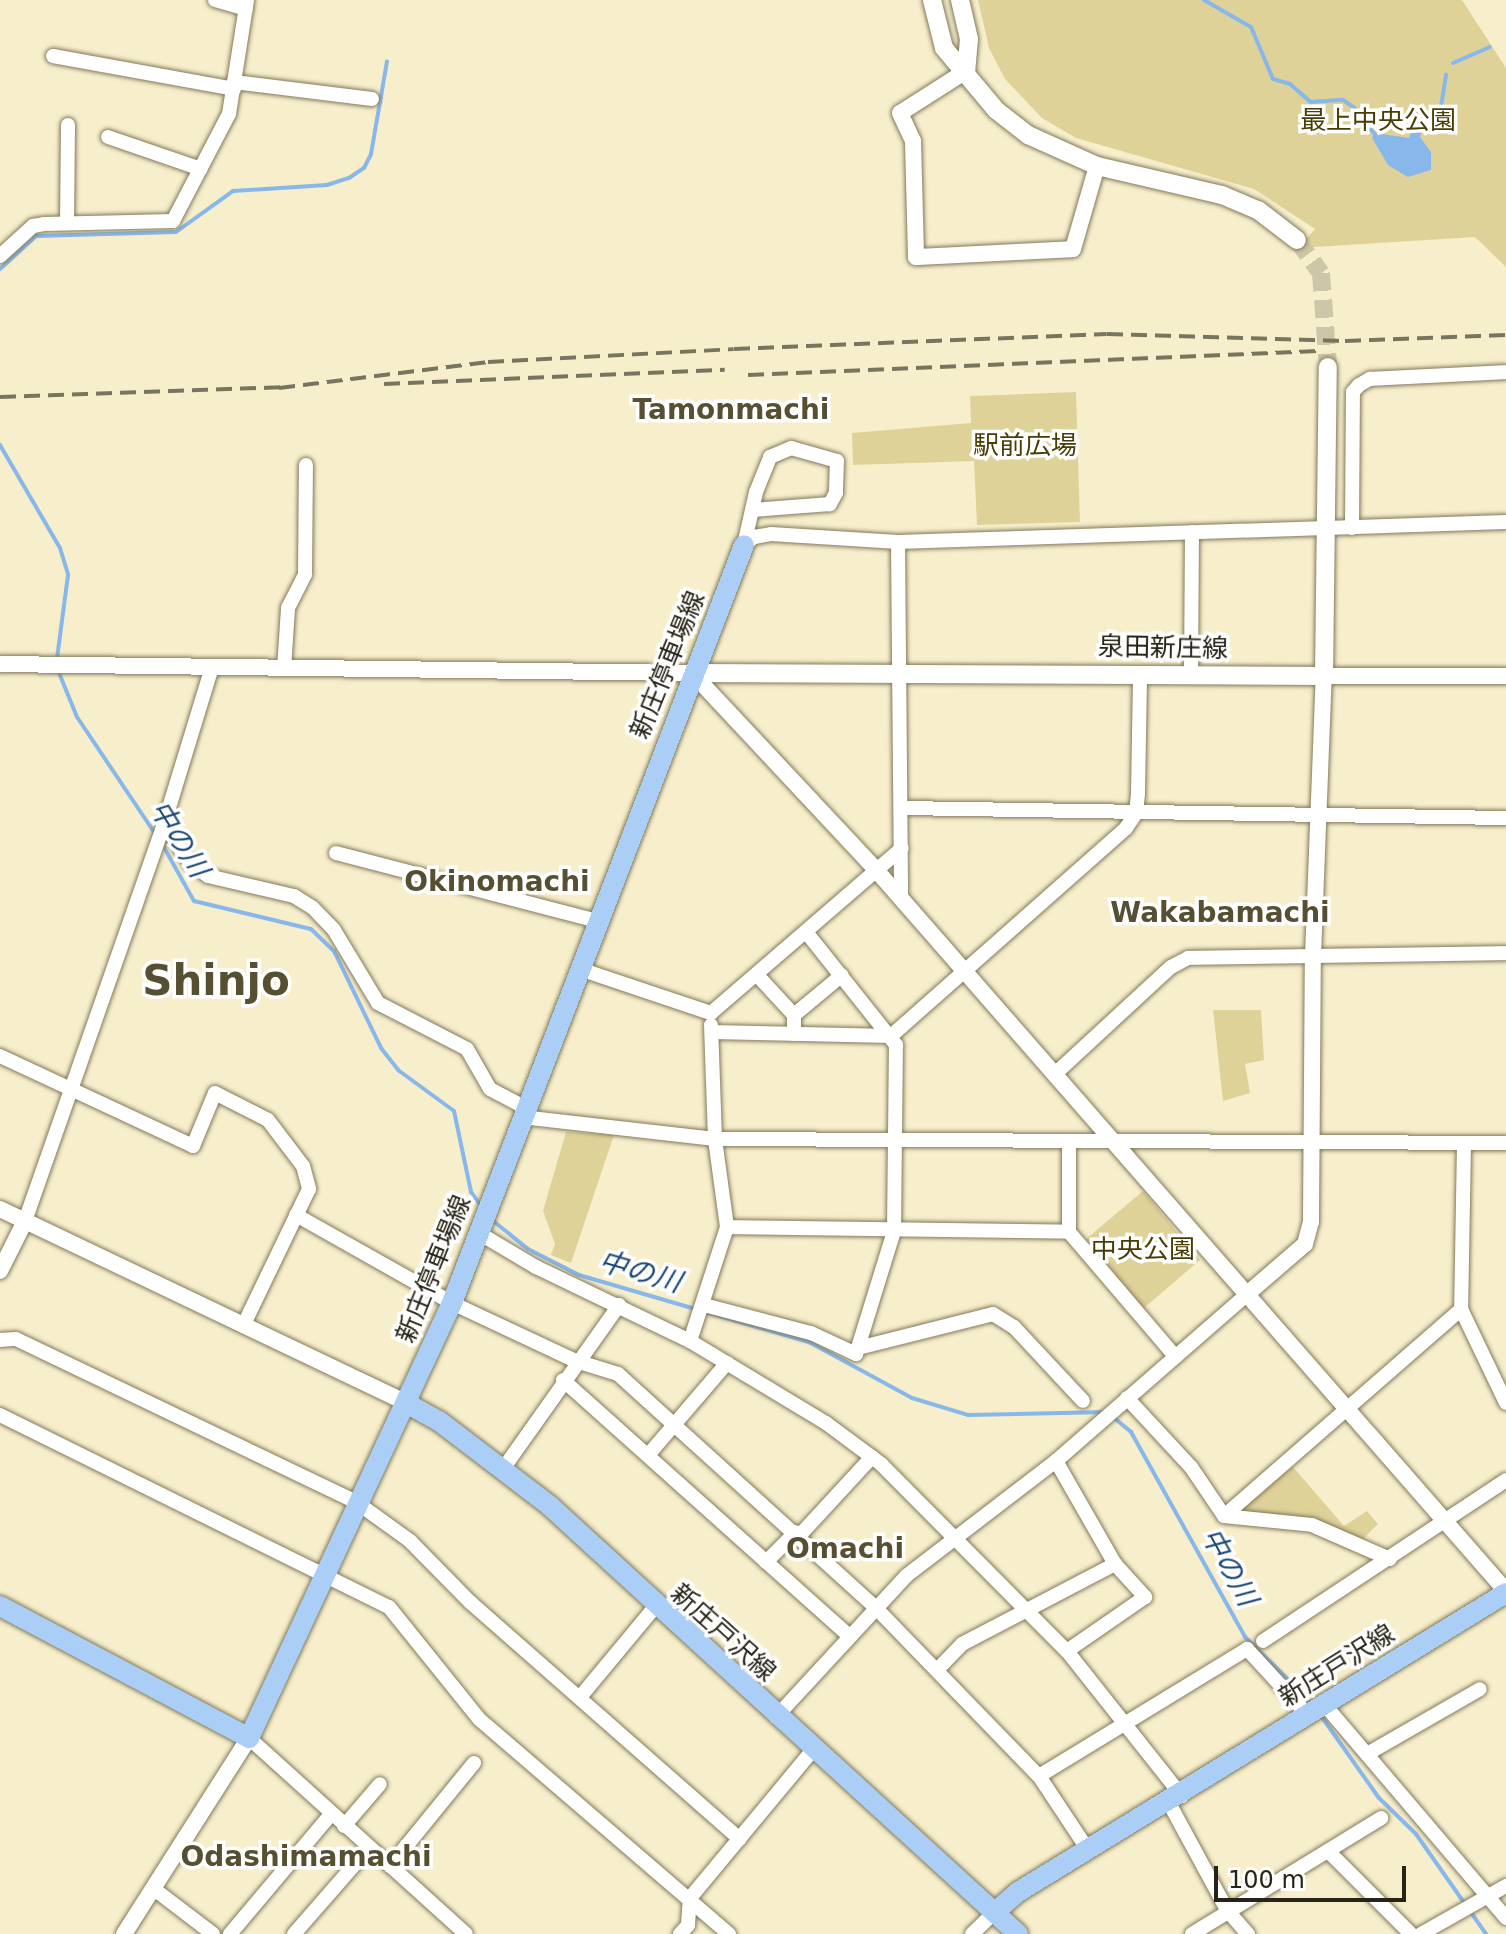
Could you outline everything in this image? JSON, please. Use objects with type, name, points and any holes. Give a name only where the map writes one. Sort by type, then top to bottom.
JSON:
[{"type":"main road","points":[[932,0],[944,48],[996,110],[1028,135],[1097,166],[1222,195],[1258,210],[1297,240]]},
{"type":"main road","points":[[960,0],[969,39],[966,71]]},
{"type":"main road","points":[[1324,676],[1328,367]]},
{"type":"main road","name":"新庄停車場線","points":[[249,1738],[327,1574],[356,1502],[408,1404],[452,1303],[692,673],[744,545]]},
{"type":"main road","name":"泉田新庄線","points":[[692,673],[1324,676]]},
{"type":"main road","name":"新庄戸沢線","points":[[408,1404],[503,1469],[1018,1934]]},
{"type":"main road","name":"新庄戸沢線","points":[[995,1912],[1088,1850],[1175,1800],[1506,1592]]},
{"type":"main road","points":[[2,1611],[249,1738]]},
{"type":"street","points":[[0,256],[33,226],[67,222],[173,221],[229,114],[247,4],[215,0]]},
{"type":"street","points":[[53,56],[234,85],[372,99]]},
{"type":"street","points":[[966,71],[900,113],[913,141],[916,257],[1073,249],[1097,166]]},
{"type":"street","points":[[67,222],[68,125]]},
{"type":"street","points":[[108,137],[201,169]]},
{"type":"street","points":[[1352,528],[1353,392],[1359,385],[1370,379],[1506,372]]},
{"type":"street","points":[[744,545],[752,510],[766,465],[778,451],[810,450],[837,461],[836,493],[830,504],[752,510]]},
{"type":"street","points":[[284,669],[288,608],[305,574],[306,465]]},
{"type":"street","points":[[744,545],[754,537],[771,534],[898,542],[1506,522]]},
{"type":"street","points":[[1191,675],[1192,532]]},
{"type":"street","points":[[898,542],[901,899]]},
{"type":"street","points":[[0,664],[211,670],[692,673],[877,871],[1056,1073],[1506,1592]]},
{"type":"street","points":[[0,1271],[25,1221],[71,1093],[163,827],[211,670]]},
{"type":"street","points":[[712,1032],[891,1036],[1113,843],[1136,813],[1140,673]]},
{"type":"street","points":[[776,1717],[875,1607],[958,1536],[1056,1461],[1305,1244],[1311,1222],[1313,956],[1324,676],[1506,676]]},
{"type":"street","points":[[902,808],[1506,818]]},
{"type":"street","points":[[163,827],[191,864],[208,876],[294,896],[313,908],[334,930],[378,1003],[467,1049],[490,1089],[524,1112],[715,1139],[1506,1143]]},
{"type":"street","points":[[711,1013],[758,976],[902,848]]},
{"type":"street","points":[[336,853],[597,921]]},
{"type":"street","points":[[702,1310],[811,1333],[856,1354],[894,1231],[896,1045],[807,933]]},
{"type":"street","points":[[1056,1073],[1171,967],[1188,958],[1506,953]]},
{"type":"street","points":[[580,969],[711,1013]]},
{"type":"street","points":[[794,1015],[842,975]]},
{"type":"street","points":[[758,976],[794,1015],[794,1034]]},
{"type":"street","points":[[690,1341],[727,1227],[715,1139],[711,1013]]},
{"type":"street","points":[[0,1056],[71,1093],[193,1146],[215,1093],[260,1115],[309,1179],[296,1215],[243,1326]]},
{"type":"street","points":[[1069,1142],[1069,1232],[1175,1356]]},
{"type":"street","points":[[1464,1144],[1461,1309],[1506,1403]]},
{"type":"street","points":[[0,1209],[408,1404]]},
{"type":"street","points":[[296,1215],[452,1303],[576,1361],[618,1374],[875,1607],[1039,1776],[1088,1850]]},
{"type":"street","points":[[483,1218],[536,1267],[690,1341],[872,1457],[958,1536],[1067,1651],[1128,1724],[1175,1800],[1227,1910],[1248,1934]]},
{"type":"street","points":[[727,1227],[1069,1232]]},
{"type":"street","points":[[503,1469],[576,1361],[619,1305]]},
{"type":"street","points":[[1224,1516],[1461,1309]]},
{"type":"street","points":[[858,1348],[993,1314],[1014,1327],[1083,1401]]},
{"type":"street","points":[[0,1340],[16,1339],[356,1502],[410,1541],[470,1602],[581,1696],[740,1839]]},
{"type":"street","points":[[649,1454],[727,1363]]},
{"type":"street","points":[[563,1380],[849,1636]]},
{"type":"street","points":[[1121,1403],[1191,1467],[1224,1516]]},
{"type":"street","points":[[0,1415],[389,1607],[479,1719],[729,1934]]},
{"type":"street","points":[[766,1562],[798,1534],[872,1457]]},
{"type":"street","points":[[1056,1461],[1115,1564],[1145,1597],[1067,1651]]},
{"type":"street","points":[[1263,1641],[1390,1559],[1444,1518],[1506,1480]]},
{"type":"street","points":[[1224,1516],[1312,1525],[1390,1559]]},
{"type":"street","points":[[937,1670],[962,1644],[1115,1564]]},
{"type":"street","points":[[581,1696],[655,1607]]},
{"type":"street","points":[[1039,1776],[1247,1649],[1367,1754],[1484,1899],[1506,1918]]},
{"type":"street","points":[[1367,1754],[1480,1689]]},
{"type":"street","points":[[124,1934],[249,1738],[466,1934]]},
{"type":"street","points":[[680,1934],[688,1925],[690,1898],[813,1750]]},
{"type":"street","points":[[390,1866],[474,1763]]},
{"type":"street","points":[[344,1826],[380,1784]]},
{"type":"street","points":[[230,1934],[331,1814]]},
{"type":"street","points":[[1192,1934],[1381,1818]]},
{"type":"street","points":[[294,1934],[369,1848]]},
{"type":"street","points":[[1328,1851],[1411,1934]]},
{"type":"street","points":[[1421,1934],[1506,1886]]},
{"type":"street","points":[[154,1889],[213,1934]]},
{"type":"street","points":[[972,1934],[995,1912]]},
{"type":"green space","name":"最上中央公園","points":[[978,0],[1462,0],[1506,68],[1506,267],[1475,237],[1299,248],[1315,229],[1254,189],[1076,138],[1042,118],[1005,79],[989,48]]},
{"type":"green space","name":"駅前広場","points":[[1076,392],[1080,522],[977,525],[974,461],[853,465],[852,433],[971,423],[970,396]]},
{"type":"green space","points":[[1213,1010],[1261,1010],[1264,1060],[1245,1064],[1250,1093],[1223,1101]]},
{"type":"green space","points":[[566,1132],[614,1135],[571,1263],[551,1255],[555,1244],[543,1211]]},
{"type":"green space","name":"中央公園","points":[[1143,1191],[1200,1260],[1144,1308],[1086,1239]]},
{"type":"green space","points":[[1293,1467],[1344,1526],[1367,1511],[1378,1524],[1362,1540],[1241,1515],[1238,1510]]},
{"type":"water","points":[[1417,112],[1427,115],[1420,137],[1431,152],[1431,170],[1408,177],[1388,165],[1372,138],[1375,133],[1409,138]]},
{"type":"waterway","points":[[1204,0],[1251,27],[1273,79],[1290,84],[1311,102],[1343,100],[1356,109]]},
{"type":"waterway","points":[[1453,63],[1490,47]]},
{"type":"waterway","points":[[0,269],[36,236],[176,232],[233,191],[327,185],[349,178],[364,168],[371,154],[387,61]]},
{"type":"waterway","points":[[1422,119],[1440,113],[1446,74]]},
{"type":"waterway","points":[[1364,121],[1378,138]]},
{"type":"waterway","name":"中の川","points":[[0,445],[60,548],[68,575],[57,659]]},
{"type":"waterway","name":"中の川","points":[[57,668],[77,717],[156,835]]},
{"type":"waterway","name":"中の川","points":[[161,842],[194,901],[311,929],[334,951],[381,1048],[398,1070],[454,1111],[471,1192],[482,1207]]},
{"type":"waterway","name":"中の川","points":[[492,1220],[528,1249],[579,1275],[811,1343],[912,1398],[968,1415],[1107,1412]]},
{"type":"waterway","name":"中の川","points":[[1114,1418],[1131,1432],[1245,1637],[1312,1703]]},
{"type":"waterway","name":"中の川","points":[[1319,1713],[1379,1798],[1416,1834],[1486,1934]]},
{"type":"tunnel","points":[[1297,240],[1321,273],[1328,367]]},
{"type":"railway","points":[[279,388],[488,362],[734,349],[1107,334],[1345,341],[1506,335]]},
{"type":"railway","points":[[748,375],[1318,351]]},
{"type":"railway","points":[[384,384],[725,370]]},
{"type":"railway","points":[[0,397],[288,387]]},
{"type":"district","name":"Tamonmachi","points":[[731,410]]},
{"type":"district","name":"Okinomachi","points":[[497,882]]},
{"type":"district","name":"Wakabamachi","points":[[1220,913]]},
{"type":"district","name":"Shinjo","points":[[216,981]]},
{"type":"district","name":"Omachi","points":[[845,1549]]},
{"type":"district","name":"Odashimamachi","points":[[306,1857]]}]
